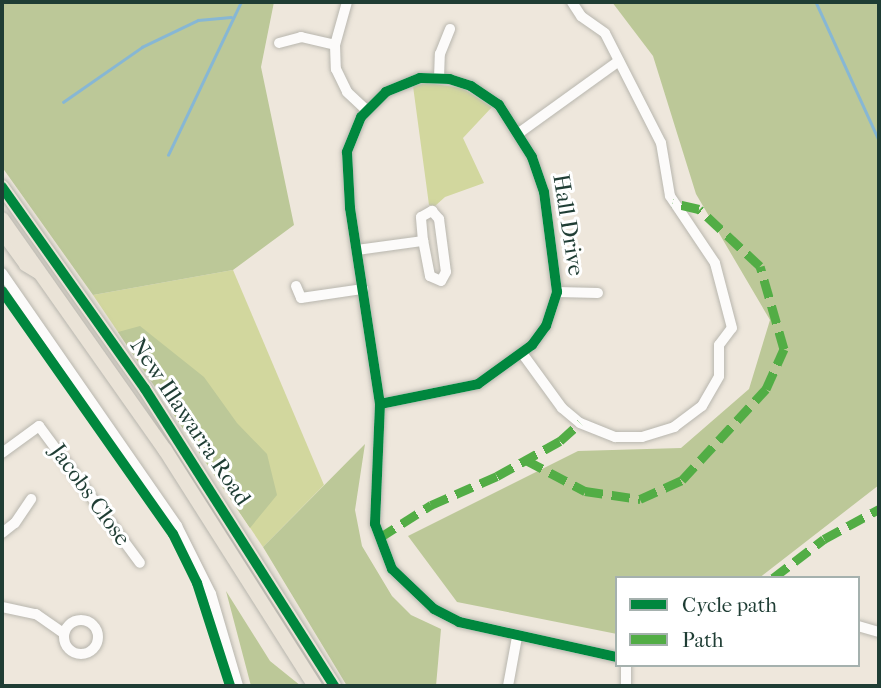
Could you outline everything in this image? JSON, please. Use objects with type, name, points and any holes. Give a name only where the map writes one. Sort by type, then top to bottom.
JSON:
[{"type":"highway","name":"New Illawarra Road","points":[[2,187],[145,389],[334,686]]},
{"type":"highway","name":"New Illawarra Road","points":[[2,219],[165,450],[315,686]]},
{"type":"main road","points":[[2,233],[25,265],[40,274]]},
{"type":"street","points":[[346,2],[335,45],[339,78],[366,110]]},
{"type":"street","points":[[522,353],[574,419],[598,432],[634,438],[674,428],[702,406],[719,376],[719,345],[732,328],[718,268],[673,203],[661,143],[605,33],[581,16],[572,2]]},
{"type":"street","points":[[439,78],[440,54],[450,29]]},
{"type":"street","points":[[279,43],[301,37],[335,45]]},
{"type":"street","points":[[519,133],[620,61]]},
{"type":"street","name":"Hall Drive","points":[[380,404],[468,388],[522,353],[546,326],[557,292],[541,179],[519,133],[499,105],[481,91],[439,78],[398,85],[366,110],[352,133],[346,163],[380,404],[375,524],[392,569],[434,609],[459,622],[615,657]]},
{"type":"street","points":[[432,211],[439,219],[446,272],[441,281],[430,278],[423,241],[421,217],[432,211]]},
{"type":"street","points":[[357,250],[423,241]]},
{"type":"street","points":[[2,273],[177,526],[211,594],[238,686]]},
{"type":"street","points":[[296,286],[301,298],[363,289]]},
{"type":"street","points":[[557,292],[598,293]]},
{"type":"street","name":"Jacobs Close","points":[[2,453],[39,426],[140,563]]},
{"type":"street","points":[[2,533],[15,523],[31,499]]},
{"type":"street","points":[[2,607],[36,614],[63,633]]},
{"type":"street","points":[[860,627],[879,632]]},
{"type":"street","points":[[508,686],[517,637]]},
{"type":"street","points":[[626,667],[626,686]]},
{"type":"green space","points":[[2,2],[274,2],[261,67],[294,225],[233,270],[93,295],[2,167]]},
{"type":"green space","points":[[612,2],[879,2],[879,485],[762,576],[615,576],[615,634],[457,602],[408,536],[578,451],[681,448],[749,389],[770,320],[696,194],[653,56]]},
{"type":"green space","points":[[427,83],[462,88],[492,107],[463,138],[484,183],[445,197],[435,206],[429,205],[413,86]]},
{"type":"green space","points":[[233,270],[324,485],[263,547],[93,295]]},
{"type":"green space","points":[[140,326],[204,377],[237,423],[267,454],[277,495],[250,528],[118,332]]},
{"type":"green space","points":[[365,444],[355,510],[362,546],[392,596],[411,615],[441,629],[436,686],[347,686],[263,547]]},
{"type":"green space","points":[[226,591],[270,661],[301,686],[251,686]]},
{"type":"waterway","points":[[168,155],[241,2]]},
{"type":"waterway","points":[[816,2],[879,140]]},
{"type":"waterway","points":[[63,102],[142,47],[198,20],[231,17]]},
{"type":"marked path","points":[[526,460],[585,491],[640,499],[682,480],[766,389],[784,349],[760,266],[699,209],[673,203]]},
{"type":"marked path","points":[[379,538],[431,505],[497,476],[560,441],[580,423]]},
{"type":"marked path","points":[[776,576],[824,539],[879,509]]},
{"type":"cycle path","points":[[420,78],[450,79],[471,86],[499,105],[532,157],[544,192],[557,292],[546,326],[532,345],[478,384],[380,404],[350,208],[347,152],[361,117],[386,92],[420,78]]},
{"type":"cycle path","points":[[2,187],[145,389],[334,686]]},
{"type":"cycle path","points":[[2,291],[173,534],[197,583],[230,686]]},
{"type":"cycle path","points":[[380,404],[375,524],[392,569],[434,609],[459,622],[615,657]]}]
